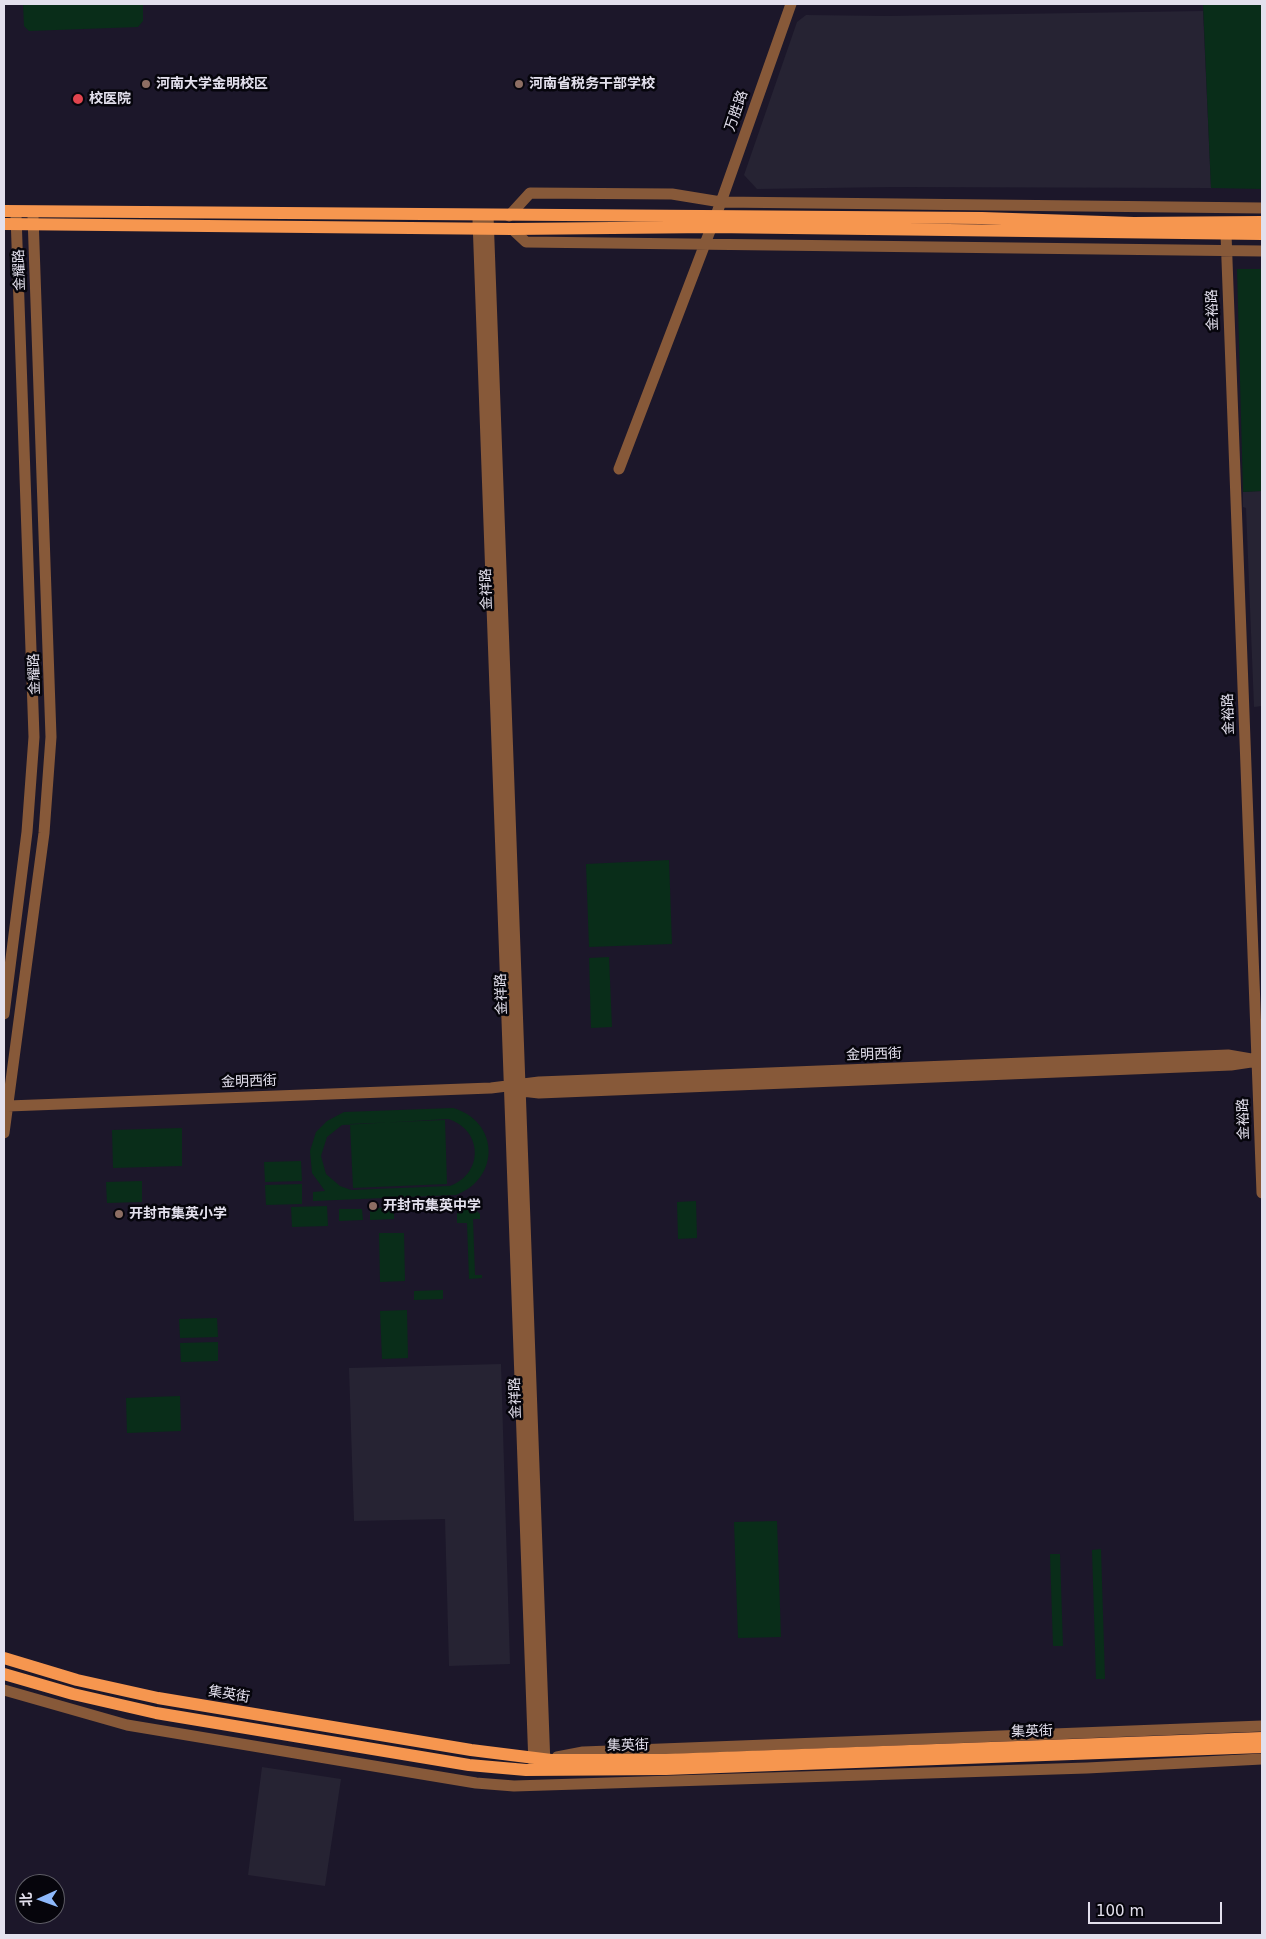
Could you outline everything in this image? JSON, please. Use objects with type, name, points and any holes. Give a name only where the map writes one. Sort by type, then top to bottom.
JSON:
[{"type":"main road","points":[[483,222],[509,216],[1262,234]]},
{"type":"main road","points":[[10,218],[483,222],[512,229],[714,222],[1262,222]]},
{"type":"main road","name":"集英街","points":[[4,1658],[76,1680],[158,1698],[471,1750],[540,1764],[574,1761],[666,1760],[1262,1738]]},
{"type":"main road","name":"集英街","points":[[4,1674],[73,1694],[156,1713],[469,1765],[540,1764],[666,1769],[1262,1747]]},
{"type":"street","name":"万胜路","points":[[619,469],[714,222],[791,4]]},
{"type":"street","points":[[509,216],[530,193],[672,194],[721,202],[1262,208]]},
{"type":"street","name":"金耀路","points":[[4,1014],[27,832],[34,737],[10,218]]},
{"type":"street","name":"金耀路","points":[[4,1134],[44,834],[51,737],[33,218]]},
{"type":"street","name":"金祥路","points":[[483,222],[540,1764]]},
{"type":"street","points":[[512,229],[526,242],[1262,251]]},
{"type":"street","name":"金裕路","points":[[1226,234],[1260,1060],[1262,1193]]},
{"type":"street","name":"金明西街","points":[[8,1106],[491,1088],[515,1088],[539,1093],[713,1087],[1231,1065],[1260,1060]]},
{"type":"street","points":[[4,1690],[127,1725],[476,1784],[514,1786],[1087,1768],[1262,1759]]},
{"type":"street","points":[[540,1764],[583,1752],[1262,1726]]},
{"type":"shaded area","points":[[1203,11],[1211,188],[893,187],[757,189],[744,175],[797,22],[806,15],[888,16]]},
{"type":"shaded area","points":[[1262,491],[1262,706],[1254,707],[1246,508],[1243,507],[1243,492]]},
{"type":"shaded area","points":[[501,1364],[510,1664],[449,1666],[445,1519],[354,1521],[349,1368]]},
{"type":"shaded area","points":[[262,1767],[341,1779],[325,1886],[248,1875]]},
{"type":"green space","points":[[23,4],[143,4],[143,21],[138,27],[29,31],[24,26]]},
{"type":"green space","points":[[1203,4],[1262,4],[1262,189],[1211,188]]},
{"type":"green space","points":[[1237,269],[1262,269],[1262,491],[1243,492]]},
{"type":"green space","points":[[669,860],[672,944],[589,947],[586,864]]},
{"type":"green space","points":[[609,957],[612,1027],[591,1028],[589,958]]},
{"type":"green space","points":[[453,1108],[468,1115],[479,1125],[486,1137],[489,1150],[487,1163],[481,1176],[471,1187],[456,1195],[313,1201],[313,1192],[325,1191],[312,1173],[310,1151],[316,1132],[327,1121],[344,1112]],"holes":[[[448,1119],[459,1124],[468,1132],[473,1141],[475,1151],[474,1162],[461,1180],[450,1186],[351,1190],[340,1186],[326,1174],[321,1156],[327,1137],[342,1125]]]},
{"type":"green space","points":[[445,1120],[447,1184],[353,1188],[350,1124]]},
{"type":"green space","points":[[182,1128],[182,1166],[113,1168],[112,1130]]},
{"type":"green space","points":[[301,1161],[302,1181],[265,1182],[264,1162]]},
{"type":"green space","points":[[142,1181],[142,1202],[107,1203],[106,1182]]},
{"type":"green space","points":[[302,1184],[302,1204],[266,1205],[265,1185]]},
{"type":"green space","points":[[696,1201],[697,1238],[678,1239],[677,1202]]},
{"type":"green space","points":[[327,1206],[328,1226],[292,1227],[291,1207]]},
{"type":"green space","points":[[457,1207],[473,1207],[480,1214],[480,1219],[473,1219],[475,1275],[482,1275],[482,1278],[469,1279],[467,1223],[457,1223]]},
{"type":"green space","points":[[370,1208],[394,1208],[394,1219],[370,1220]]},
{"type":"green space","points":[[339,1209],[362,1209],[363,1220],[339,1221]]},
{"type":"green space","points":[[379,1233],[404,1233],[405,1281],[380,1282]]},
{"type":"green space","points":[[443,1290],[443,1299],[414,1300],[414,1291]]},
{"type":"green space","points":[[407,1310],[408,1358],[382,1359],[380,1311]]},
{"type":"green space","points":[[217,1318],[218,1337],[180,1338],[179,1319]]},
{"type":"green space","points":[[218,1342],[218,1361],[181,1362],[180,1343]]},
{"type":"green space","points":[[180,1396],[181,1431],[127,1433],[126,1398]]},
{"type":"green space","points":[[777,1521],[781,1637],[738,1638],[734,1522]]},
{"type":"green space","points":[[1101,1549],[1105,1679],[1096,1679],[1092,1550]]},
{"type":"green space","points":[[1050,1554],[1060,1554],[1063,1646],[1053,1646]]},
{"type":"place","name":"河南大学金明校区","points":[[146,84]]},
{"type":"place","name":"河南省税务干部学校","points":[[519,84]]},
{"type":"place","name":"校医院","points":[[78,99]]},
{"type":"place","name":"开封市集英中学","points":[[373,1206]]},
{"type":"place","name":"开封市集英小学","points":[[119,1214]]}]
